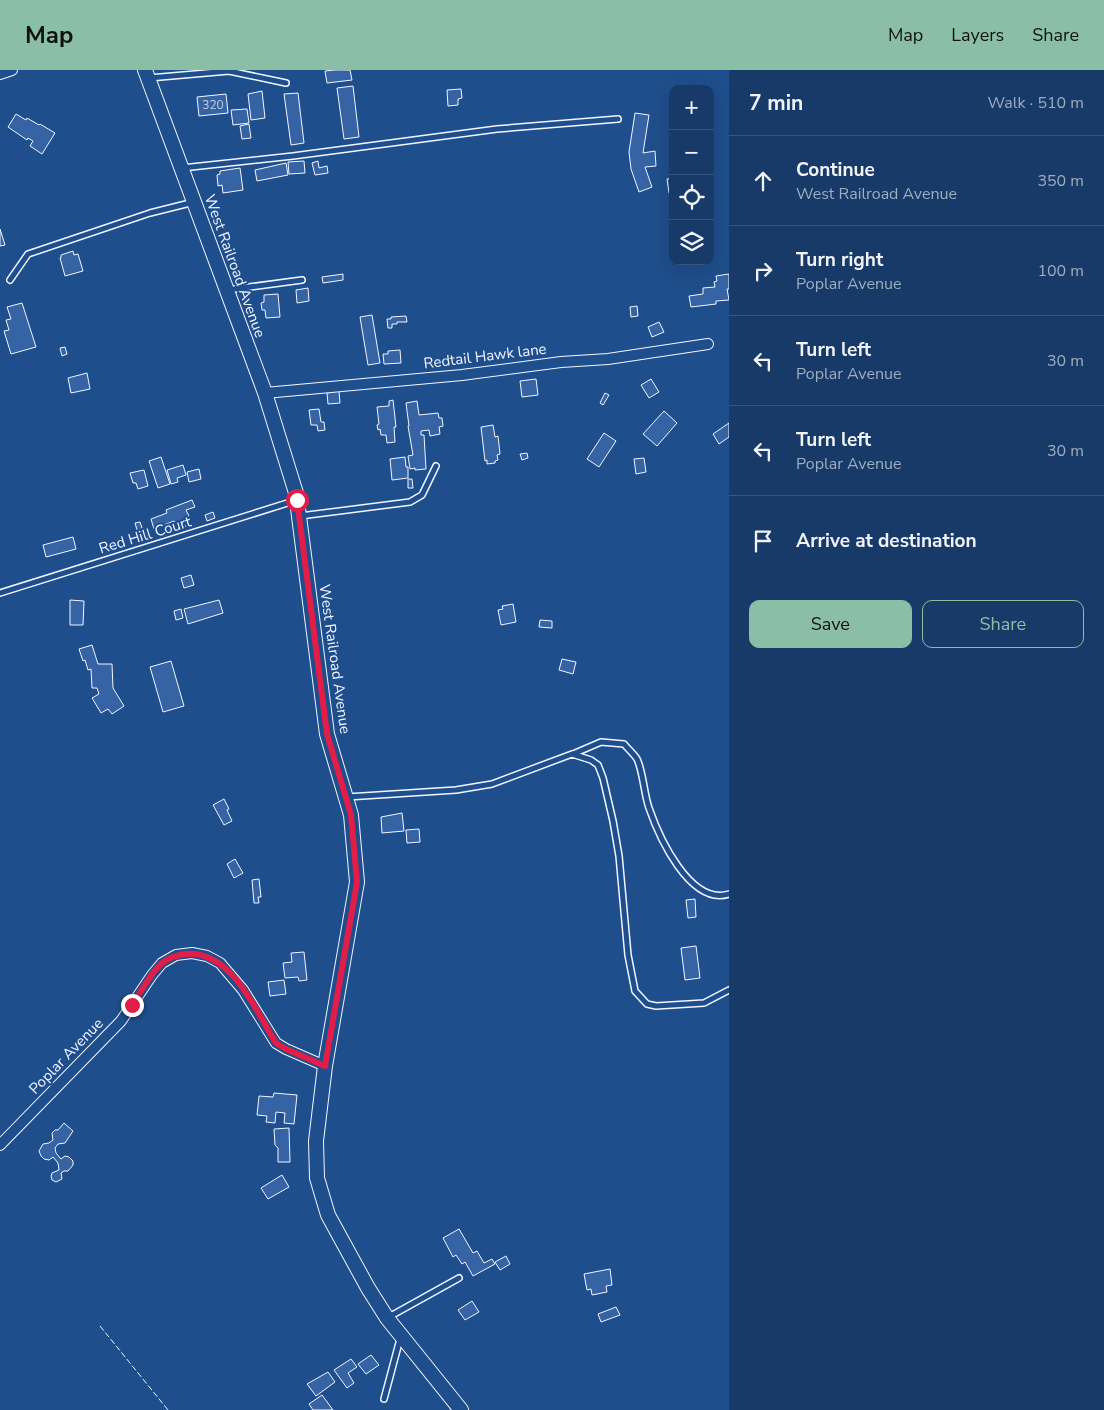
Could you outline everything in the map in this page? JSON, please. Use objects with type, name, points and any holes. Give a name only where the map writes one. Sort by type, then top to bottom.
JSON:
[{"type":"main road","name":"West Railroad Avenue","points":[[147,74],[265,392],[297,500],[327,734],[351,815],[357,882],[325,1066],[316,1141],[317,1178],[332,1221],[350,1258],[387,1318],[462,1410]]},
{"type":"street","points":[[0,74],[12,70]]},
{"type":"street","name":"Redtail Hawk lane","points":[[265,392],[462,376],[561,362],[608,359],[708,344]]},
{"type":"street","name":"Poplar Avenue","points":[[0,1145],[121,1021],[162,963],[176,955],[192,953],[207,956],[220,963],[243,990],[276,1043],[325,1066]]},
{"type":"lane","points":[[147,74],[229,71],[286,83]]},
{"type":"lane","points":[[181,168],[293,156],[497,129],[618,118]]},
{"type":"lane","points":[[10,280],[28,254],[150,213],[194,202]]},
{"type":"lane","points":[[227,290],[302,280]]},
{"type":"lane","points":[[299,516],[410,502],[422,495],[436,466]]},
{"type":"lane","name":"Red Hill Court","points":[[0,593],[297,500]]},
{"type":"lane","points":[[346,797],[465,789],[492,784],[601,742],[624,744],[637,758],[649,808],[678,866],[691,882],[704,892],[720,897],[729,894]]},
{"type":"lane","points":[[572,754],[596,763],[603,778],[619,856],[628,955],[635,991],[647,1004],[656,1006],[704,1003],[729,990]]},
{"type":"lane","points":[[387,1318],[459,1278]]},
{"type":"lane","points":[[384,1399],[401,1336]]},
{"type":"building","points":[[350,70],[352,80],[327,83],[325,71]]},
{"type":"building","points":[[353,86],[359,137],[344,139],[337,88]]},
{"type":"building","points":[[461,89],[462,98],[458,99],[458,105],[448,106],[447,90]]},
{"type":"building","points":[[262,91],[265,118],[251,120],[248,94]]},
{"type":"building","points":[[298,93],[304,143],[291,145],[284,94]]},
{"type":"building","points":[[226,94],[228,113],[199,116],[197,97]]},
{"type":"building","points":[[247,109],[249,123],[233,125],[231,110]]},
{"type":"building","points":[[635,113],[649,115],[643,153],[655,151],[656,166],[645,167],[652,187],[639,192],[631,169],[629,152]]},
{"type":"building","points":[[16,114],[26,120],[27,118],[40,124],[55,133],[42,154],[30,146],[33,141],[28,138],[27,140],[8,127]]},
{"type":"building","points":[[249,124],[251,138],[242,139],[240,126]]},
{"type":"building","points":[[304,161],[305,173],[289,174],[288,162]]},
{"type":"building","points":[[318,161],[319,168],[327,166],[328,173],[315,175],[312,163]]},
{"type":"building","points":[[286,163],[288,175],[257,181],[255,170]]},
{"type":"building","points":[[240,168],[243,190],[223,193],[222,185],[218,186],[217,175],[220,174],[220,171]]},
{"type":"building","points":[[0,229],[5,245],[0,246]]},
{"type":"building","points":[[73,251],[74,255],[78,254],[83,271],[65,276],[60,258],[61,255]]},
{"type":"building","points":[[343,274],[343,280],[323,283],[322,277]]},
{"type":"building","points":[[729,274],[729,289],[727,289],[729,300],[716,301],[716,304],[691,307],[689,296],[703,294],[703,288],[715,287],[716,276]]},
{"type":"building","points":[[308,288],[309,301],[297,303],[296,290]]},
{"type":"building","points":[[278,294],[280,317],[266,318],[265,310],[262,310],[261,303],[264,302],[264,295]]},
{"type":"building","points":[[22,303],[36,347],[11,354],[4,331],[9,330],[6,320],[11,319],[7,307]]},
{"type":"building","points":[[637,306],[638,316],[631,317],[630,307]]},
{"type":"building","points":[[372,315],[380,363],[368,365],[360,317]]},
{"type":"building","points":[[406,316],[407,322],[397,322],[397,324],[392,324],[392,328],[388,328],[387,319]]},
{"type":"building","points":[[659,322],[664,332],[652,337],[648,327]]},
{"type":"building","points":[[65,347],[67,354],[62,356],[60,348]]},
{"type":"building","points":[[400,350],[401,363],[384,364],[383,354],[388,354],[388,351]]},
{"type":"building","points":[[87,373],[90,389],[71,393],[68,378]]},
{"type":"building","points":[[536,379],[538,395],[522,397],[520,381]]},
{"type":"building","points":[[651,379],[659,392],[649,398],[641,385]]},
{"type":"building","points":[[339,391],[340,403],[328,404],[327,393]]},
{"type":"building","points":[[605,393],[609,395],[603,405],[600,403]]},
{"type":"building","points":[[393,400],[396,427],[394,427],[395,442],[387,443],[386,435],[381,435],[380,429],[378,430],[377,407],[389,406],[389,401]]},
{"type":"building","points":[[417,401],[419,415],[438,413],[439,418],[442,418],[443,426],[439,427],[440,434],[430,436],[429,430],[421,431],[421,435],[424,435],[426,469],[415,470],[415,468],[410,469],[408,456],[413,455],[406,403]]},
{"type":"building","points":[[319,409],[321,422],[324,422],[325,430],[318,431],[317,425],[311,425],[309,410]]},
{"type":"building","points":[[664,411],[677,423],[657,446],[643,434]]},
{"type":"building","points":[[729,423],[729,437],[719,444],[713,434]]},
{"type":"building","points":[[493,425],[495,437],[498,436],[500,454],[497,455],[498,460],[495,463],[487,464],[481,427]]},
{"type":"building","points":[[604,433],[616,441],[599,467],[587,459]]},
{"type":"building","points":[[527,453],[528,458],[522,460],[520,454]]},
{"type":"building","points":[[161,457],[170,484],[158,488],[149,461]]},
{"type":"building","points":[[405,457],[406,467],[408,467],[408,478],[392,480],[390,459]]},
{"type":"building","points":[[644,458],[646,472],[636,474],[634,459]]},
{"type":"building","points":[[183,465],[186,475],[177,478],[178,482],[171,484],[167,470]]},
{"type":"building","points":[[199,469],[201,479],[189,482],[187,472]]},
{"type":"building","points":[[144,470],[148,486],[138,489],[136,483],[133,483],[130,473]]},
{"type":"building","points":[[408,479],[412,479],[413,488],[408,488]]},
{"type":"building","points":[[192,500],[195,507],[186,510],[189,516],[186,517],[189,525],[177,529],[174,521],[154,529],[151,519],[167,513],[166,510]]},
{"type":"building","points":[[213,512],[215,518],[207,521],[205,515]]},
{"type":"building","points":[[140,522],[143,531],[138,533],[135,523]]},
{"type":"building","points":[[73,537],[76,549],[46,557],[43,545]]},
{"type":"building","points":[[191,575],[194,585],[184,588],[181,578]]},
{"type":"building","points":[[70,600],[84,601],[83,625],[70,625]]},
{"type":"building","points":[[219,600],[223,613],[188,624],[184,609]]},
{"type":"building","points":[[513,604],[516,622],[501,625],[498,610],[503,609],[502,606]]},
{"type":"building","points":[[181,609],[183,618],[176,620],[174,611]]},
{"type":"building","points":[[540,620],[552,621],[552,628],[539,627]]},
{"type":"building","points":[[92,645],[98,664],[112,664],[113,688],[124,706],[112,714],[108,709],[101,713],[92,698],[99,694],[97,688],[92,688],[91,669],[88,670],[79,649]]},
{"type":"building","points":[[562,659],[576,662],[573,674],[559,670]]},
{"type":"building","points":[[171,661],[184,706],[163,712],[150,667]]},
{"type":"building","points":[[224,799],[232,821],[224,825],[213,805]]},
{"type":"building","points":[[402,813],[404,831],[382,833],[381,817]]},
{"type":"building","points":[[419,829],[420,842],[407,843],[406,830]]},
{"type":"building","points":[[235,859],[243,873],[234,878],[227,864]]},
{"type":"building","points":[[259,879],[261,897],[258,897],[259,903],[254,903],[252,880]]},
{"type":"building","points":[[695,899],[696,917],[688,918],[686,900]]},
{"type":"building","points":[[696,946],[700,978],[685,980],[681,948]]},
{"type":"building","points":[[304,952],[307,980],[299,981],[298,977],[285,978],[283,963],[292,962],[291,953]]},
{"type":"building","points":[[284,980],[286,994],[270,996],[268,982]]},
{"type":"building","points":[[274,1093],[297,1095],[294,1124],[284,1123],[285,1113],[276,1112],[275,1123],[266,1122],[267,1116],[257,1115],[259,1096],[273,1097]]},
{"type":"building","points":[[64,1123],[73,1131],[65,1143],[58,1144],[55,1148],[56,1153],[61,1159],[65,1156],[69,1157],[73,1161],[73,1165],[68,1171],[61,1173],[62,1179],[56,1182],[52,1180],[51,1176],[52,1173],[59,1170],[58,1163],[53,1157],[49,1160],[44,1159],[39,1151],[43,1144],[53,1140],[52,1133],[58,1130]]},
{"type":"building","points":[[289,1128],[290,1162],[278,1162],[278,1148],[275,1145],[274,1129]]},
{"type":"building","points":[[282,1175],[289,1187],[268,1199],[261,1188]]},
{"type":"building","points":[[459,1229],[473,1253],[477,1251],[484,1263],[492,1259],[495,1264],[473,1276],[465,1262],[462,1264],[456,1255],[453,1257],[443,1238]]},
{"type":"building","points":[[506,1256],[510,1264],[500,1270],[495,1262]]},
{"type":"building","points":[[610,1269],[612,1285],[606,1286],[607,1292],[592,1295],[591,1289],[587,1290],[584,1274]]},
{"type":"building","points":[[472,1301],[479,1312],[465,1320],[458,1310]]},
{"type":"building","points":[[616,1307],[620,1315],[601,1322],[598,1314]]},
{"type":"building","points":[[371,1355],[379,1365],[366,1374],[358,1364]]},
{"type":"building","points":[[351,1359],[357,1367],[348,1373],[354,1383],[347,1388],[334,1370]]},
{"type":"building","points":[[328,1372],[335,1382],[316,1396],[307,1384]]},
{"type":"building","points":[[322,1395],[333,1410],[313,1410],[309,1404]]},
{"type":"fence","points":[[100,1326],[168,1410]]},
{"type":"route","points":[[132,1005],[162,963],[176,955],[192,953],[207,956],[220,963],[234,977],[276,1043],[325,1066],[357,882],[351,815],[327,734],[297,500]]}]
